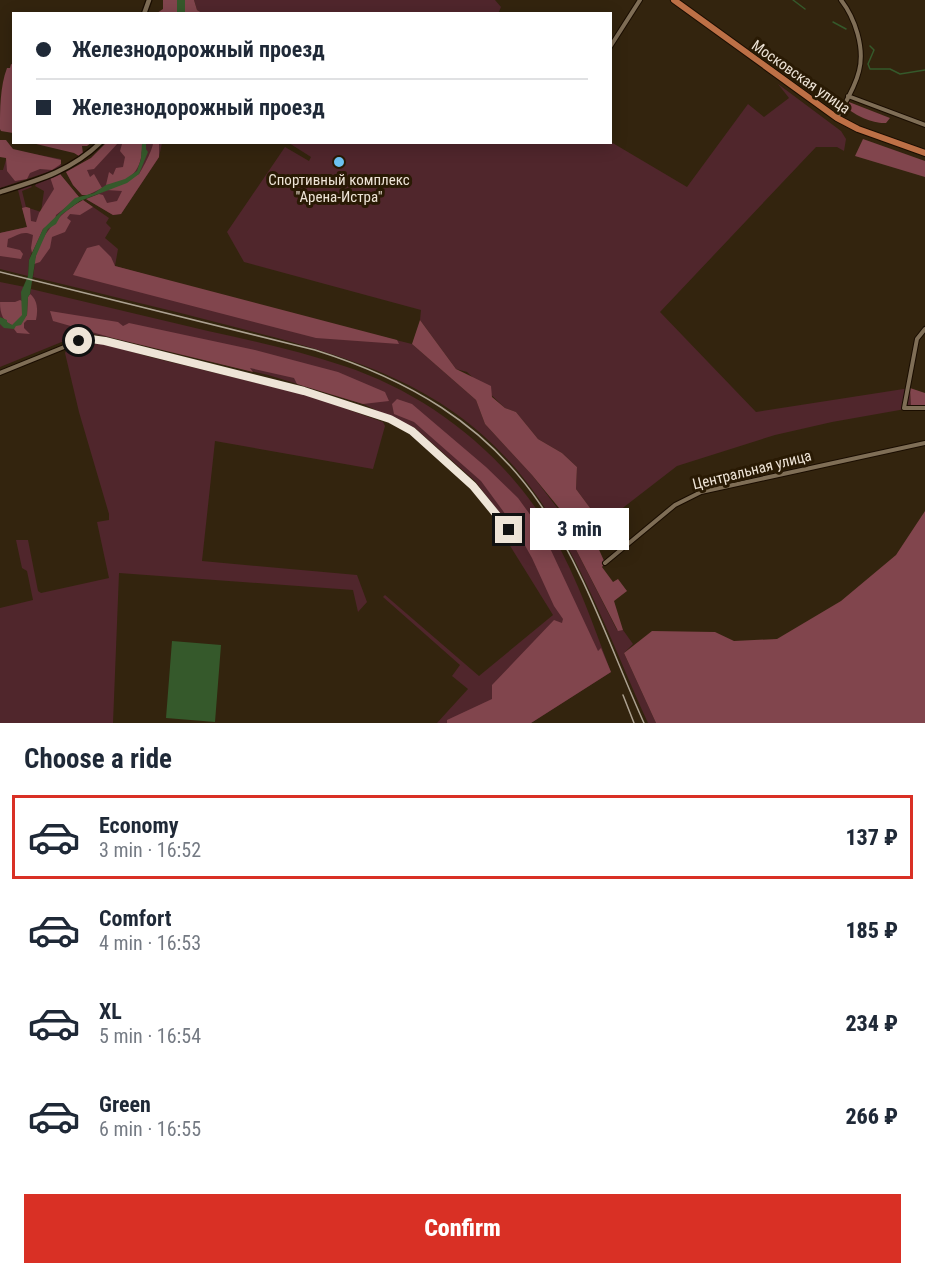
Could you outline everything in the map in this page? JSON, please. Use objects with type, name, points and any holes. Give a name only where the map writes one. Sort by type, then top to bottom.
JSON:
[{"type":"main road","name":"Московская улица","points":[[674,0],[837,118],[858,129],[925,153]]},
{"type":"street","points":[[612,44],[640,0]]},
{"type":"street","points":[[837,118],[860,68],[860,45],[850,15],[841,0]]},
{"type":"street","points":[[848,96],[925,125]]},
{"type":"street","points":[[0,192],[60,171],[84,159],[99,144]]},
{"type":"street","points":[[925,329],[917,339],[904,408],[925,408]]},
{"type":"street","points":[[0,372],[79,341],[91,339],[304,391],[385,417],[412,431],[473,486],[509,530]]},
{"type":"street","name":"Центральная улица","points":[[605,563],[675,505],[701,492],[925,442]]},
{"type":"shaded area","points":[[163,0],[194,0],[197,10],[200,12],[158,12],[163,9]]},
{"type":"shaded area","points":[[194,0],[495,0],[501,7],[499,12],[200,12]]},
{"type":"shaded area","points":[[12,64],[12,133],[0,129],[3,82],[7,68]]},
{"type":"shaded area","points":[[778,84],[841,131],[846,139],[844,151],[837,147],[816,147],[660,312],[756,412],[910,388],[911,408],[775,435],[677,466],[602,524],[576,489],[577,467],[562,453],[538,439],[516,412],[505,408],[467,372],[456,369],[420,320],[421,310],[244,262],[227,232],[285,147],[309,161],[311,157],[291,144],[612,143],[687,187],[748,104],[764,117],[789,98]]},
{"type":"shaded area","points":[[849,102],[890,118],[886,123],[865,119],[847,107]]},
{"type":"shaded area","points":[[863,139],[925,161],[925,177],[855,156]]},
{"type":"shaded area","points":[[0,140],[6,140],[13,149],[61,160],[61,164],[52,170],[40,169],[30,173],[27,179],[15,181],[7,171],[6,158],[0,157]]},
{"type":"shaded area","points":[[36,144],[90,144],[82,146],[83,154],[79,156]]},
{"type":"shaded area","points":[[105,144],[142,144],[137,171],[94,193],[82,195],[66,172],[91,158]]},
{"type":"shaded area","points":[[105,144],[117,144],[94,169],[87,170],[90,177],[94,174],[102,188],[88,195],[82,195],[66,172],[91,158]]},
{"type":"shaded area","points":[[122,144],[142,144],[141,159],[130,177],[115,184],[106,185],[109,172],[113,175],[116,168],[123,167],[125,157],[120,151]]},
{"type":"shaded area","points":[[142,144],[146,144],[148,152],[139,174],[127,183],[80,201],[61,215],[56,224],[48,229],[36,256],[27,315],[21,325],[14,329],[4,328],[0,324],[0,317],[12,325],[22,315],[21,292],[28,276],[29,260],[43,229],[75,198],[94,193],[137,171]]},
{"type":"shaded area","points":[[146,144],[162,144],[159,157],[121,214],[113,215],[86,199],[109,189],[146,149]]},
{"type":"shaded area","points":[[153,144],[159,144],[159,157],[121,214],[113,215],[86,199],[99,194],[103,195],[107,203],[117,201],[122,191],[106,190],[139,174]]},
{"type":"shaded area","points":[[23,152],[61,159],[60,164],[63,167],[0,188],[0,170],[3,170],[8,153]]},
{"type":"shaded area","points":[[60,174],[79,197],[32,252],[28,276],[0,269],[0,233],[27,227],[18,190],[30,185],[32,187],[22,191],[26,207],[41,212],[44,191],[35,186],[36,184]]},
{"type":"shaded area","points":[[60,174],[79,197],[56,215],[55,220],[43,229],[32,253],[33,235],[23,233],[8,239],[7,247],[20,250],[23,254],[21,259],[0,256],[0,233],[27,227],[22,208],[30,208],[31,221],[36,222],[54,189],[50,177]]},
{"type":"shaded area","points":[[83,200],[109,218],[106,223],[111,228],[105,238],[118,249],[115,266],[263,307],[412,344],[476,400],[485,424],[532,475],[572,527],[570,538],[617,630],[623,630],[633,644],[624,653],[656,723],[648,723],[585,580],[555,525],[539,499],[508,460],[475,428],[439,402],[401,381],[361,364],[273,337],[33,277],[36,256],[48,229]]},
{"type":"shaded area","points":[[83,200],[93,207],[80,215],[70,214],[67,218],[71,221],[65,232],[52,237],[50,248],[40,262],[34,264],[40,244],[51,226],[66,211]]},
{"type":"shaded area","points":[[99,245],[111,257],[115,266],[397,340],[399,344],[316,338],[73,275],[87,248]]},
{"type":"shaded area","points":[[0,282],[25,287],[21,307],[7,320],[0,317]]},
{"type":"shaded area","points":[[31,289],[311,356],[372,377],[426,404],[474,440],[517,483],[535,507],[569,566],[611,672],[531,723],[437,723],[468,689],[452,676],[460,665],[383,597],[385,595],[479,676],[553,615],[507,541],[513,530],[475,481],[415,428],[363,404],[268,375],[92,334],[74,337],[0,367],[0,324],[30,294]]},
{"type":"shaded area","points":[[30,294],[37,306],[36,320],[27,320],[24,323],[24,328],[30,334],[17,333],[15,326],[3,317],[0,302],[20,300],[24,302],[25,310],[21,321],[27,315]]},
{"type":"shaded area","points":[[50,311],[118,322],[123,326],[129,323],[255,350],[338,372],[385,392],[389,401],[363,404],[297,384],[294,378],[250,368],[253,372],[113,338],[53,321]]},
{"type":"shaded area","points":[[420,320],[456,369],[491,386],[492,397],[505,408],[516,412],[538,439],[562,453],[577,467],[576,489],[602,524],[592,534],[605,563],[602,567],[613,582],[618,579],[627,591],[614,601],[623,630],[618,631],[570,538],[572,527],[559,508],[485,424],[476,400],[412,344]]},
{"type":"shaded area","points":[[84,344],[105,344],[310,396],[383,422],[385,426],[373,469],[215,441],[202,561],[357,575],[367,602],[358,612],[353,590],[119,573],[113,723],[0,723],[0,608],[33,600],[27,571],[22,568],[16,540],[28,540],[38,591],[41,593],[109,578],[97,522],[109,520],[109,514],[79,412],[65,353],[67,349]]},
{"type":"shaded area","points":[[910,388],[925,393],[925,408],[911,408]]},
{"type":"shaded area","points":[[397,399],[412,404],[486,467],[518,498],[542,531],[598,651],[601,648],[611,672],[531,723],[447,723],[447,720],[492,699],[492,685],[554,620],[562,623],[563,619],[554,606],[514,526],[481,481],[414,422],[394,414],[392,404]]},
{"type":"shaded area","points":[[925,511],[925,723],[656,723],[624,653],[652,631],[715,632],[734,641],[777,639],[841,601],[896,555]]},
{"type":"shaded area","points":[[172,641],[221,645],[215,722],[166,718]]},
{"type":"waterway","points":[[181,0],[181,12]]},
{"type":"waterway","points":[[793,0],[805,9]]},
{"type":"waterway","points":[[833,22],[846,29]]},
{"type":"waterway","points":[[870,46],[874,50],[868,64],[870,69],[890,69],[900,74],[925,70]]},
{"type":"railway","points":[[0,272],[315,350],[381,375],[412,390],[469,427],[518,475],[556,529],[584,583],[644,723]]},
{"type":"railway","points":[[623,695],[634,723]]},
{"type":"place","name":"Спортивный комплекс \"Арена-Истра\"","points":[[339,162]]},
{"type":"route","points":[[79,341],[91,339],[105,341],[304,391],[385,417],[412,431],[473,486],[509,530]]}]
